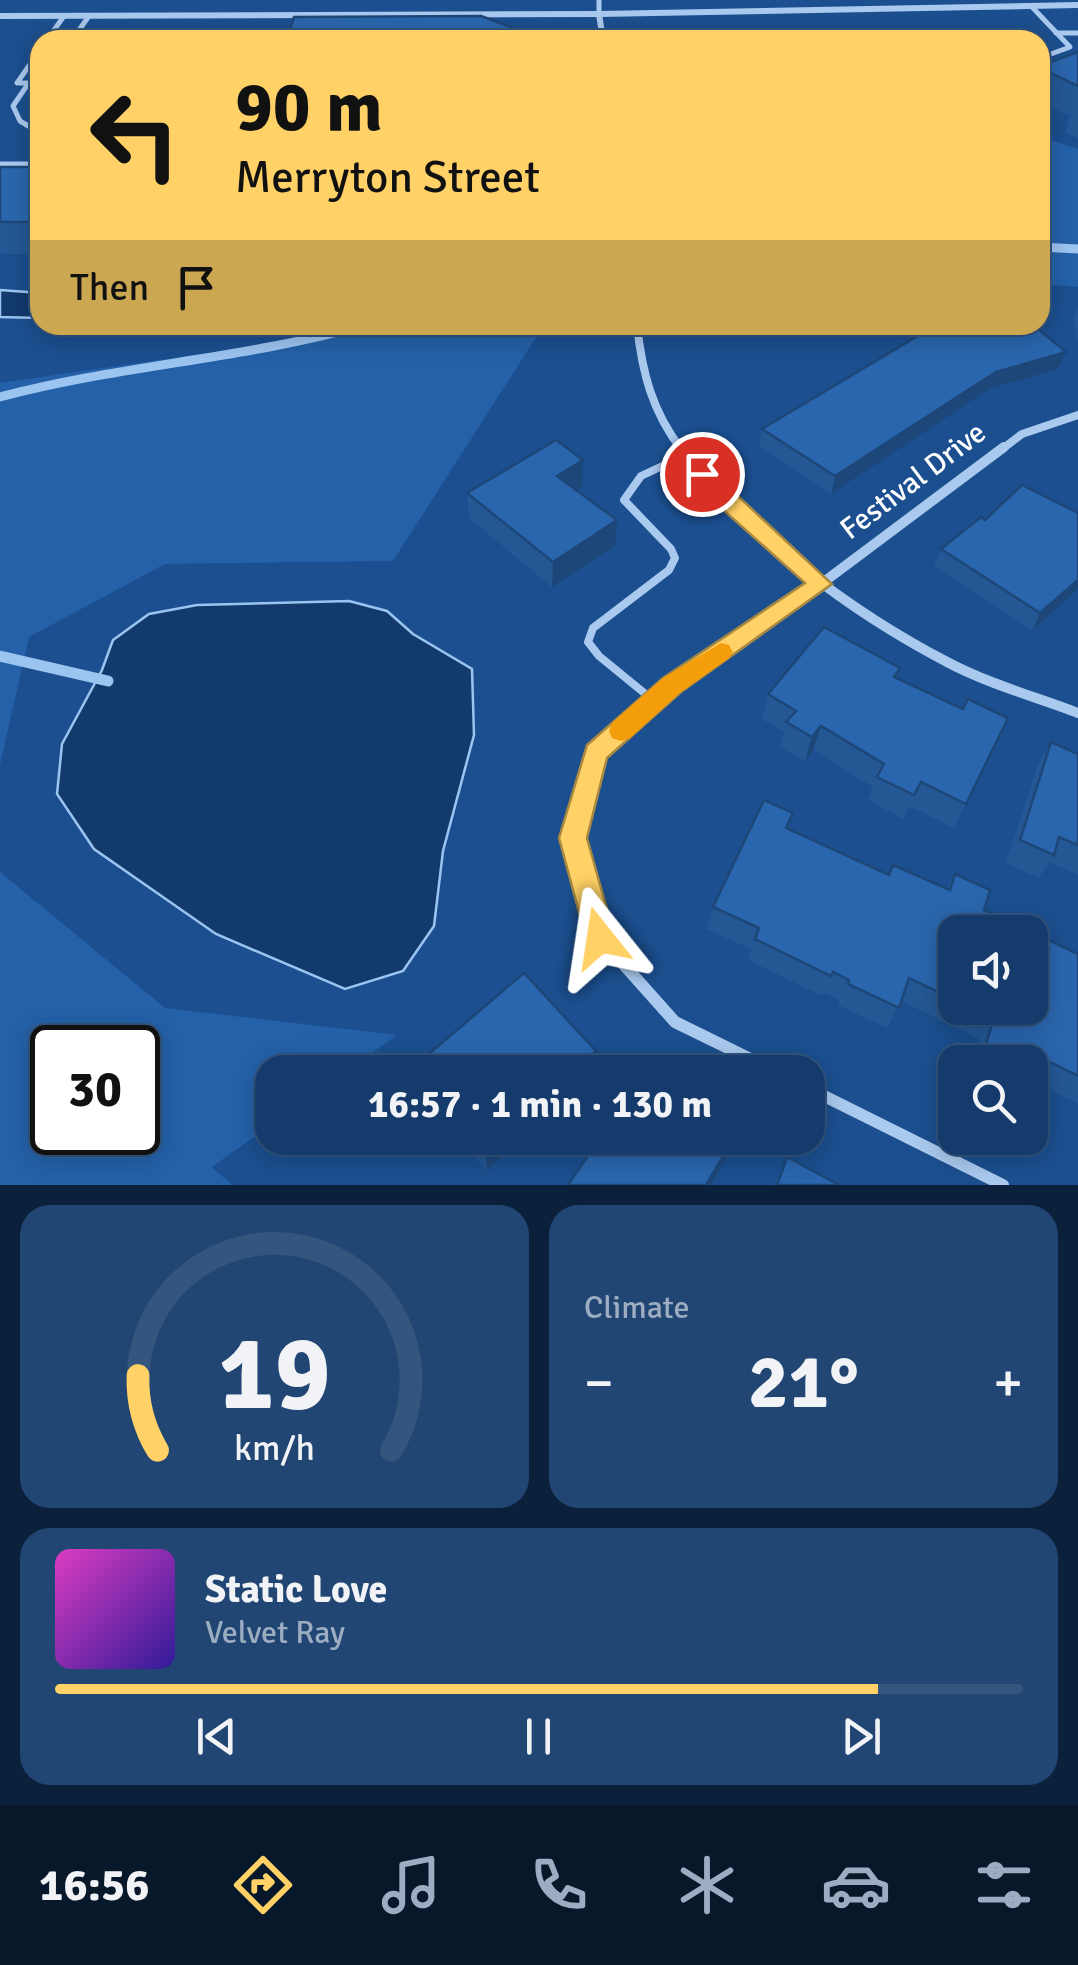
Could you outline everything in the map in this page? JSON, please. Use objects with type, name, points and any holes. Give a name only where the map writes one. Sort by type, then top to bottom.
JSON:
[{"type":"street","points":[[0,16],[600,14],[1078,5]]},
{"type":"street","points":[[600,14],[601,30]]},
{"type":"street","points":[[638,335],[642,373],[669,433],[718,493],[820,584],[950,664],[1078,713]]},
{"type":"street","name":"Festival Drive","points":[[743,1055],[676,1022],[600,938],[573,838],[596,753],[654,701],[1022,434],[1078,415]]},
{"type":"street","points":[[825,1096],[1003,1185]]},
{"type":"lane","points":[[599,0],[600,14]]},
{"type":"lane","points":[[912,0],[916,8]]},
{"type":"lane","points":[[1032,6],[1070,47],[1050,54]]},
{"type":"lane","points":[[54,30],[64,16]]},
{"type":"lane","points":[[79,30],[89,16]]},
{"type":"lane","points":[[1056,33],[1078,33]]},
{"type":"lane","points":[[13,106],[28,84],[16,83],[30,64]]},
{"type":"lane","points":[[0,106],[13,106]]},
{"type":"lane","points":[[13,106],[20,121],[30,127]]},
{"type":"lane","points":[[0,164],[30,164]]},
{"type":"lane","points":[[654,701],[599,656],[588,642],[594,628],[670,570],[675,558],[671,546],[636,516],[624,500],[629,485],[641,474],[686,455]]},
{"type":"shaded area","points":[[1050,139],[1078,149],[1078,287],[1050,285]]},
{"type":"shaded area","points":[[0,290],[30,292],[30,318],[0,317]]},
{"type":"shaded area","points":[[313,335],[538,335],[393,561],[165,564],[29,637],[0,765],[0,383]]},
{"type":"shaded area","points":[[349,601],[387,611],[413,634],[472,669],[474,735],[443,851],[434,926],[403,971],[345,989],[216,934],[94,849],[57,794],[62,744],[102,670],[113,640],[149,614],[197,605]]},
{"type":"shaded area","points":[[0,872],[165,1008],[397,1035],[369,1055],[255,1055],[255,1136],[212,1167],[232,1185],[0,1185]]},
{"type":"building","points":[[481,16],[518,30],[290,30],[294,17]]},
{"type":"building","points":[[1078,52],[1078,86],[1050,73],[1050,62]]},
{"type":"building","points":[[0,167],[30,167],[30,222],[0,222]]},
{"type":"building","points":[[919,335],[1045,335],[1066,352],[996,372],[835,476],[762,429]]},
{"type":"building","points":[[556,440],[583,460],[557,476],[617,520],[553,562],[467,493]]},
{"type":"building","points":[[1022,485],[1078,513],[1078,580],[1040,613],[941,549],[981,517],[985,520]]},
{"type":"building","points":[[824,627],[900,668],[894,677],[963,709],[968,699],[1008,718],[966,804],[921,782],[914,795],[877,777],[884,764],[821,726],[812,737],[786,722],[796,711],[768,694]]},
{"type":"building","points":[[1051,742],[1078,754],[1078,845],[1059,837],[1054,855],[1020,840]]},
{"type":"building","points":[[764,800],[793,813],[786,828],[889,875],[893,865],[950,890],[955,874],[990,890],[984,910],[995,915],[938,915],[938,992],[909,978],[899,1008],[848,984],[849,980],[833,972],[831,976],[755,939],[759,928],[713,907]]},
{"type":"building","points":[[1048,940],[1078,954],[1078,1076],[1048,1061],[1048,1045],[986,1043],[992,1025],[1048,1025]]},
{"type":"building","points":[[524,973],[596,1051],[591,1055],[428,1055]]},
{"type":"building","points":[[588,1155],[724,1155],[706,1185],[568,1185]]},
{"type":"building","points":[[787,1157],[839,1185],[777,1185]]},
{"type":"waterway","points":[[1050,248],[1078,249]]},
{"type":"waterway","points":[[0,397],[326,335]]},
{"type":"waterway","points":[[0,656],[108,681]]},
{"type":"slow traffic","points":[[621,731],[672,685],[721,652]]},
{"type":"route","points":[[600,938],[573,838],[596,753],[672,685],[820,584],[702,474]]}]
